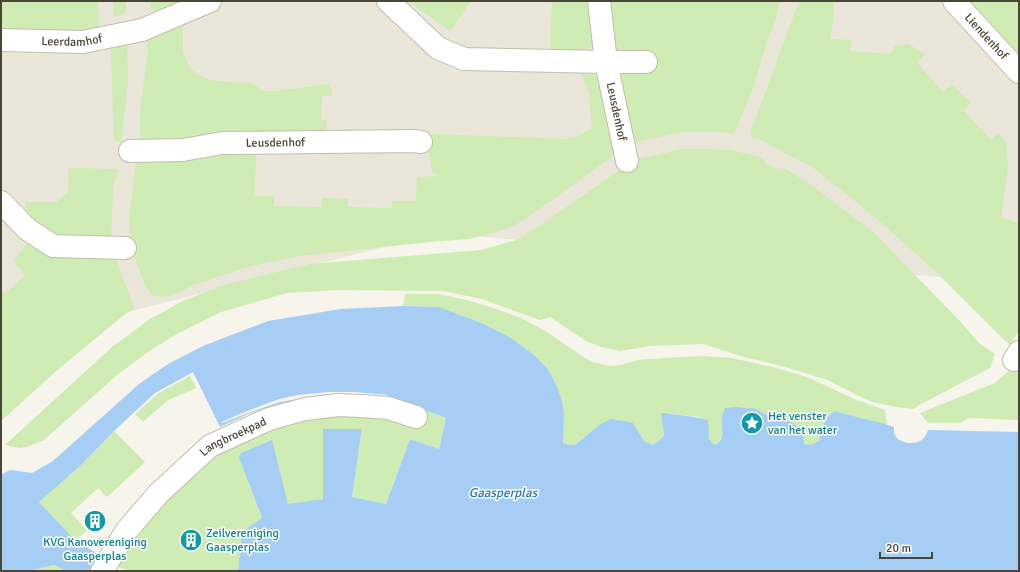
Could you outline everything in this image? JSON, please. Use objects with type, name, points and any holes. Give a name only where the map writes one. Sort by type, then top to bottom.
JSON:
[{"type":"street","name":"Leerdamhof","points":[[1,40],[83,42],[142,30],[210,1]]},
{"type":"street","points":[[388,1],[438,48],[464,59],[646,62]]},
{"type":"street","name":"Leusdenhof","points":[[599,1],[606,62],[628,161]]},
{"type":"street","name":"Liendenhof","points":[[954,1],[1019,72]]},
{"type":"street","name":"Leusdenhof","points":[[130,151],[183,150],[222,143],[421,142]]},
{"type":"street","points":[[1,202],[28,229],[53,246],[125,248]]},
{"type":"street","name":"Langbroekpad","points":[[104,567],[127,530],[159,493],[210,446],[269,419],[305,408],[338,405],[388,408],[416,417]]},
{"type":"shaded area","points":[[1,1],[1019,1],[1019,284],[440,233],[1,344]]},
{"type":"green space","points":[[1,1],[98,1],[99,32],[1,34]]},
{"type":"green space","points":[[113,1],[126,1],[126,11],[119,16],[114,16]]},
{"type":"green space","points":[[150,1],[187,1],[161,12],[150,8]]},
{"type":"green space","points":[[408,1],[471,1],[450,31]]},
{"type":"green space","points":[[552,1],[590,1],[597,45],[576,52],[550,53]]},
{"type":"green space","points":[[605,1],[780,1],[776,19],[766,44],[754,86],[734,134],[722,132],[685,132],[642,140],[633,145],[616,78]]},
{"type":"green space","points":[[799,1],[834,1],[834,16],[830,39],[851,40],[850,51],[891,54],[895,46],[908,44],[925,54],[917,63],[943,92],[952,84],[971,103],[963,110],[991,140],[999,133],[1006,143],[1008,167],[1001,218],[1019,223],[1019,330],[1010,345],[932,268],[876,218],[815,169],[759,139],[751,138],[751,131]]},
{"type":"green space","points":[[969,1],[1019,2],[1019,56]]},
{"type":"green space","points":[[189,15],[183,26],[183,52],[190,68],[198,75],[211,80],[251,83],[264,91],[276,91],[330,84],[332,95],[322,96],[321,120],[327,121],[326,137],[142,144],[140,134],[140,113],[147,60],[147,32]]},
{"type":"green space","points":[[127,34],[128,81],[121,143],[114,140],[111,46]]},
{"type":"green space","points":[[578,66],[602,68],[619,152],[517,224],[494,233],[469,239],[299,256],[247,267],[196,284],[168,297],[153,296],[145,286],[129,241],[130,211],[137,154],[257,145],[254,196],[274,196],[274,206],[322,207],[322,198],[348,199],[348,207],[392,208],[392,201],[416,201],[417,177],[438,176],[432,172],[430,161],[429,148],[433,134],[564,139],[576,137],[592,128],[589,92]]},
{"type":"green space","points":[[683,149],[728,150],[753,155],[762,158],[766,164],[779,169],[784,168],[814,187],[873,232],[957,318],[979,343],[995,354],[990,368],[914,409],[873,402],[825,379],[703,344],[650,346],[620,351],[601,347],[586,341],[550,317],[540,320],[482,299],[443,291],[337,290],[287,293],[221,312],[177,334],[152,349],[117,375],[44,440],[27,447],[19,448],[5,445],[112,347],[150,319],[185,300],[224,285],[310,264],[481,250],[520,239],[623,168],[639,159]]},
{"type":"green space","points":[[69,168],[118,169],[113,187],[111,241],[50,239],[25,214],[26,202],[57,202],[68,192]]},
{"type":"green space","points":[[32,237],[115,257],[134,308],[55,372],[1,421],[1,289],[5,294],[25,275],[14,261]]},
{"type":"green space","points":[[405,294],[438,294],[467,300],[493,308],[521,318],[547,332],[585,358],[596,363],[609,366],[621,365],[637,360],[702,356],[732,358],[772,367],[807,377],[854,399],[885,410],[887,425],[835,411],[826,420],[819,441],[810,446],[804,444],[791,422],[771,417],[756,409],[722,417],[722,437],[718,443],[714,445],[709,439],[700,417],[661,413],[664,435],[653,445],[644,441],[632,423],[599,425],[575,445],[569,445],[563,443],[562,401],[557,386],[547,368],[511,338],[484,324],[439,307],[403,306]]},
{"type":"green space","points":[[1014,366],[1019,369],[1019,420],[969,418],[960,423],[928,423],[920,413],[995,383]]},
{"type":"green space","points":[[190,376],[196,388],[168,400],[143,422],[135,414],[159,393]]},
{"type":"green space","points":[[421,409],[446,418],[439,449],[410,439],[386,504],[352,497],[362,430],[323,430],[323,499],[288,505],[239,458],[262,519],[242,532],[238,571],[130,571],[116,566],[124,558],[147,516],[207,452],[310,412]]},
{"type":"green space","points":[[114,431],[145,462],[107,497],[98,488],[71,513],[87,531],[75,540],[39,502],[80,466]]},
{"type":"green space","points":[[54,565],[67,571],[31,571],[33,570]]},
{"type":"water","name":"Gaasperplas","points":[[403,306],[439,307],[484,324],[511,338],[534,355],[547,368],[557,386],[562,401],[564,414],[563,443],[569,445],[575,445],[599,425],[611,419],[633,423],[644,441],[653,445],[664,435],[661,413],[708,420],[709,439],[714,445],[721,440],[722,437],[722,417],[725,408],[736,407],[756,409],[771,417],[791,422],[803,430],[804,444],[810,445],[819,441],[826,420],[835,411],[894,427],[896,437],[907,443],[916,443],[920,441],[924,438],[928,430],[1019,432],[1019,571],[238,571],[242,532],[262,518],[239,458],[241,453],[272,440],[288,504],[323,499],[323,429],[362,429],[352,497],[386,504],[410,439],[439,449],[446,418],[421,409],[300,399],[248,414],[220,427],[193,372],[155,393],[114,431],[80,466],[39,502],[75,540],[98,554],[98,558],[91,571],[67,571],[54,565],[31,571],[1,571],[1,475],[10,470],[32,473],[53,461],[139,384],[168,364],[203,346],[268,321],[341,309]]},
{"type":"pier","points":[[328,392],[354,392],[388,395],[387,398],[329,395],[280,402],[222,423],[221,422],[279,399],[298,395]]},
{"type":"place","name":"Het venster van het water","points":[[752,423]]},
{"type":"place","name":"KVG Kanovereniging Gaasperplas","points":[[95,521]]},
{"type":"place","name":"Zeilvereniging Gaasperplas","points":[[191,540]]}]
